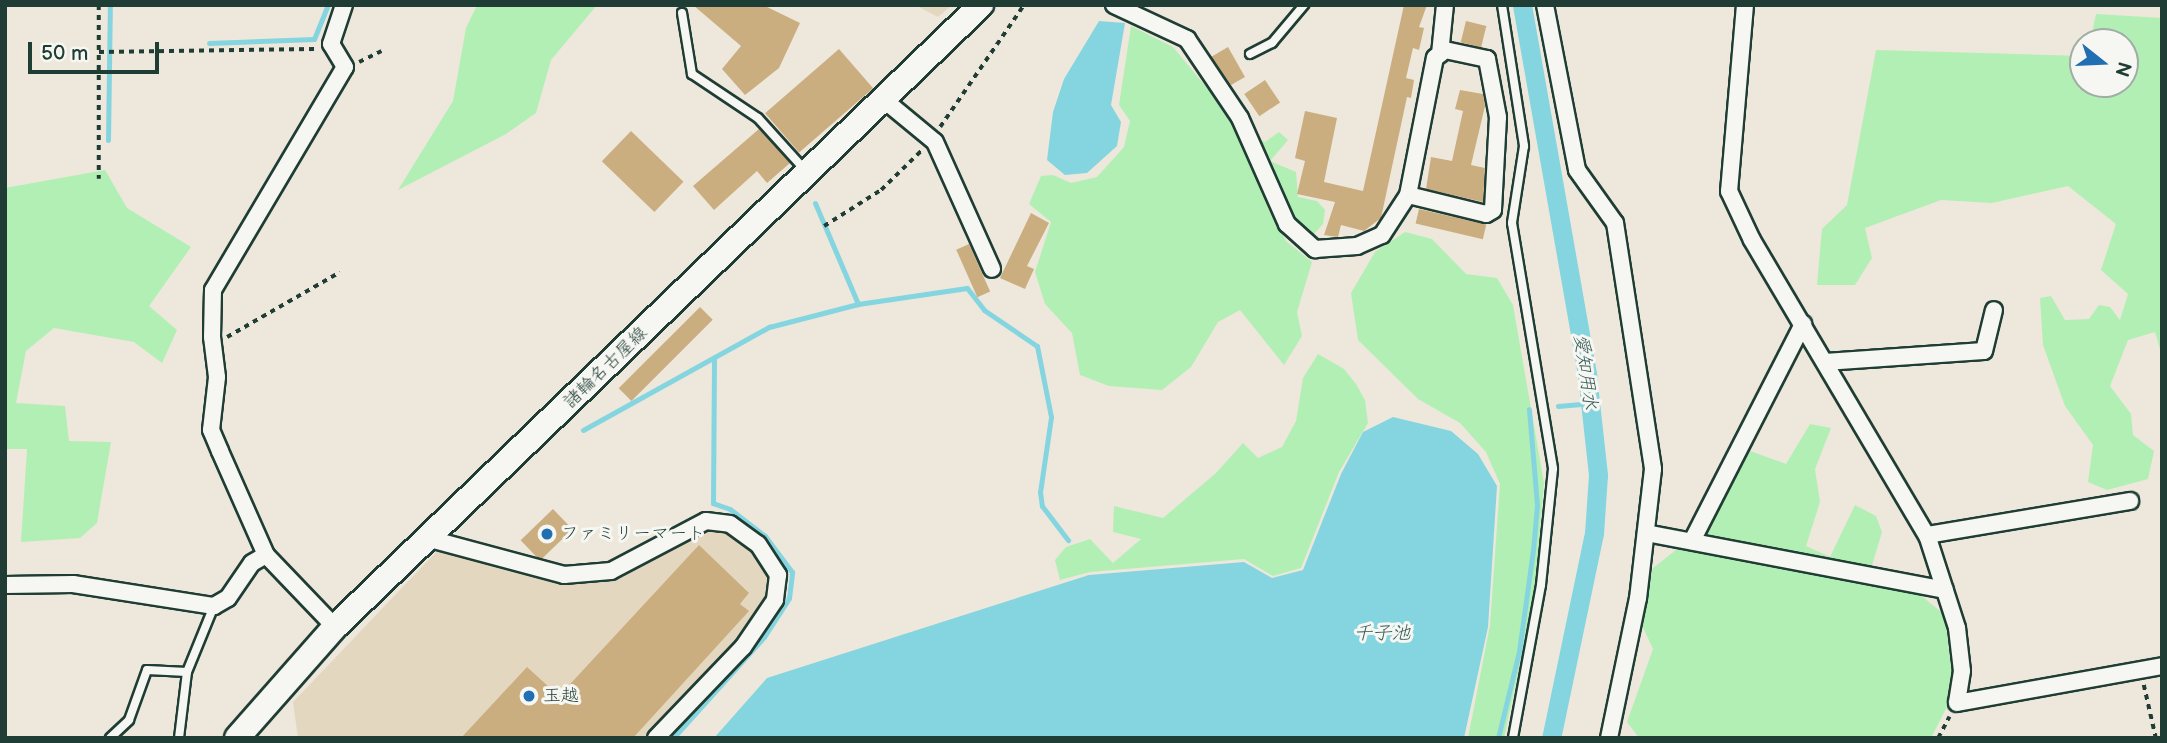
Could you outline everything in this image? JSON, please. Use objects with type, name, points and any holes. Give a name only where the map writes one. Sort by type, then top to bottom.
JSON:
[{"type":"main road","name":"諸輪名古屋線","points":[[237,738],[335,627],[430,540],[981,5]]},
{"type":"street","points":[[335,627],[266,555],[211,430],[217,377],[212,341],[213,290],[345,67],[331,44],[344,5]]},
{"type":"street","points":[[1114,5],[1187,39],[1219,80],[1258,153],[1287,224],[1305,244],[1325,250],[1357,246],[1382,235],[1403,209],[1435,58],[1445,50],[1487,60],[1491,65],[1498,117],[1493,210],[1486,214],[1408,195]]},
{"type":"street","points":[[1440,54],[1445,5]]},
{"type":"street","points":[[1545,5],[1577,170],[1615,223],[1653,469],[1639,598],[1609,738]]},
{"type":"street","points":[[1745,5],[1729,191],[1752,240],[1927,535],[1957,628],[1962,671],[1957,702],[2162,666]]},
{"type":"street","points":[[883,99],[931,140],[992,269]]},
{"type":"street","points":[[1825,362],[1984,351],[1994,310]]},
{"type":"street","points":[[1692,541],[1803,324]]},
{"type":"street","points":[[1927,535],[2130,501]]},
{"type":"street","points":[[430,540],[564,575],[611,570],[706,521],[730,524],[758,544],[778,575],[775,600],[743,647],[656,738]]},
{"type":"street","points":[[1646,533],[1945,590]]},
{"type":"street","points":[[5,585],[73,584],[214,606],[228,598],[252,563],[266,555]]},
{"type":"lane","points":[[1250,54],[1272,43],[1304,5]]},
{"type":"lane","points":[[1502,5],[1524,146],[1512,223],[1553,469],[1541,585],[1513,738]]},
{"type":"lane","points":[[682,12],[692,74],[758,118],[807,173]]},
{"type":"lane","points":[[179,738],[187,672],[214,606]]},
{"type":"lane","points":[[110,738],[129,720],[147,670],[187,672]]},
{"type":"path","points":[[99,5],[99,179]]},
{"type":"path","points":[[824,226],[897,177],[931,140],[957,98],[1024,5]]},
{"type":"path","points":[[99,52],[299,52],[331,44]]},
{"type":"path","points":[[345,67],[382,51]]},
{"type":"path","points":[[212,341],[234,335],[340,272]]},
{"type":"path","points":[[2141,671],[2156,738]]},
{"type":"path","points":[[1938,738],[1957,702]]},
{"type":"shaded area","points":[[915,5],[952,5],[938,17]]},
{"type":"shaded area","points":[[716,525],[755,547],[774,576],[771,600],[748,632],[649,738],[298,738],[293,702],[440,548],[535,574],[580,580]]},
{"type":"green space","points":[[477,5],[597,5],[551,60],[536,113],[506,134],[398,190],[453,101],[466,28]]},
{"type":"green space","points":[[2096,14],[2162,18],[2162,356],[2155,332],[2128,340],[2110,386],[2131,414],[2133,435],[2154,451],[2148,479],[2107,490],[2088,482],[2093,445],[2065,406],[2043,345],[2040,298],[2051,296],[2065,320],[2089,319],[2099,305],[2110,307],[2120,320],[2128,294],[2101,270],[2116,224],[2068,186],[1992,203],[1941,200],[1865,228],[1872,258],[1855,285],[1817,285],[1822,229],[1847,205],[1876,50],[2069,56],[2069,98],[2139,98],[2139,28],[2093,28]]},
{"type":"green space","points":[[1131,26],[1173,47],[1216,99],[1253,159],[1268,208],[1286,241],[1312,262],[1297,312],[1302,336],[1284,365],[1240,310],[1218,322],[1191,367],[1162,390],[1109,386],[1080,375],[1072,333],[1045,304],[1035,272],[1051,222],[1029,204],[1041,176],[1053,175],[1071,183],[1097,177],[1124,147],[1130,121],[1119,105]]},
{"type":"green space","points":[[1279,132],[1288,140],[1270,161],[1296,172],[1298,197],[1317,201],[1325,210],[1323,224],[1314,234],[1303,235],[1290,221],[1257,138],[1265,142]]},
{"type":"green space","points":[[105,170],[127,208],[191,247],[149,306],[177,330],[162,363],[134,342],[54,328],[26,351],[16,403],[65,406],[69,441],[111,442],[97,523],[80,538],[21,542],[27,449],[5,449],[5,188]]},
{"type":"green space","points":[[1405,232],[1432,239],[1466,274],[1497,278],[1513,305],[1544,483],[1534,599],[1504,738],[1468,738],[1490,625],[1500,484],[1486,452],[1460,423],[1418,399],[1358,340],[1351,293],[1375,252]]},
{"type":"green space","points":[[1318,354],[1344,369],[1356,384],[1365,400],[1368,423],[1339,472],[1301,568],[1273,576],[1244,559],[1090,572],[1060,580],[1055,560],[1066,547],[1090,539],[1113,563],[1141,539],[1113,532],[1114,506],[1163,518],[1216,473],[1243,443],[1258,458],[1282,447],[1296,421],[1303,378]]},
{"type":"green space","points":[[1810,424],[1831,428],[1815,469],[1820,502],[1806,546],[1830,557],[1855,505],[1876,516],[1882,532],[1867,582],[1908,585],[1945,615],[1954,693],[1931,738],[1639,738],[1627,722],[1653,649],[1640,621],[1653,568],[1681,546],[1693,548],[1705,534],[1750,451],[1786,464]]},
{"type":"water","points":[[1099,21],[1125,23],[1111,105],[1121,122],[1117,146],[1087,173],[1065,175],[1047,160],[1053,112],[1064,79]]},
{"type":"water","name":"千子池","points":[[1393,417],[1451,431],[1478,454],[1497,486],[1488,627],[1464,738],[714,738],[767,678],[1089,575],[1244,562],[1272,578],[1303,570],[1341,474],[1363,432]]},
{"type":"building","points":[[693,5],[763,5],[800,23],[779,68],[745,95],[722,69],[741,46]]},
{"type":"building","points":[[1404,5],[1427,5],[1419,27],[1424,28],[1419,50],[1413,48],[1406,78],[1414,80],[1411,98],[1407,97],[1381,218],[1364,231],[1341,225],[1338,237],[1324,235],[1335,202],[1297,194],[1305,161],[1295,158],[1305,111],[1337,118],[1324,182],[1363,191]]},
{"type":"building","points":[[1466,21],[1486,26],[1481,47],[1461,42]]},
{"type":"building","points":[[1228,47],[1245,77],[1231,85],[1211,57]]},
{"type":"building","points":[[839,49],[873,88],[799,153],[765,113]]},
{"type":"building","points":[[1265,80],[1280,102],[1259,116],[1244,94]]},
{"type":"building","points":[[1460,90],[1483,94],[1485,106],[1471,165],[1485,168],[1483,202],[1426,189],[1431,157],[1452,161],[1463,111],[1455,109]]},
{"type":"building","points":[[759,129],[790,163],[767,183],[757,171],[714,210],[693,186]]},
{"type":"building","points":[[631,131],[684,182],[654,212],[602,161]]},
{"type":"building","points":[[1419,209],[1486,225],[1483,239],[1416,224]]},
{"type":"building","points":[[1031,213],[1049,223],[1027,266],[1034,269],[1025,289],[1000,278]]},
{"type":"building","points":[[969,244],[990,292],[977,297],[956,250]]},
{"type":"building","points":[[700,307],[713,320],[631,401],[619,388]]},
{"type":"building","name":"ファミリーマート","points":[[553,509],[572,529],[540,560],[521,540]]},
{"type":"building","points":[[699,545],[749,593],[740,604],[749,611],[633,738],[461,738],[527,667],[559,696]]},
{"type":"waterway","points":[[108,140],[110,5]]},
{"type":"waterway","points":[[209,43],[314,39],[328,5]]},
{"type":"waterway","name":"愛知用水","points":[[1522,5],[1587,375],[1598,475],[1594,533],[1551,738]]},
{"type":"waterway","points":[[815,203],[858,304]]},
{"type":"waterway","points":[[583,430],[769,327],[858,304],[967,288],[984,310],[1037,346],[1051,417],[1040,492],[1042,506],[1068,540]]},
{"type":"waterway","points":[[673,738],[764,637],[789,598],[792,572],[765,536],[730,509],[713,503],[714,360]]},
{"type":"waterway","points":[[1558,406],[1590,403]]},
{"type":"waterway","points":[[1498,738],[1519,651],[1533,550],[1537,505],[1529,409]]},
{"type":"place","name":"ファミリーマート","points":[[547,534]]},
{"type":"place","name":"玉越","points":[[529,696]]}]
